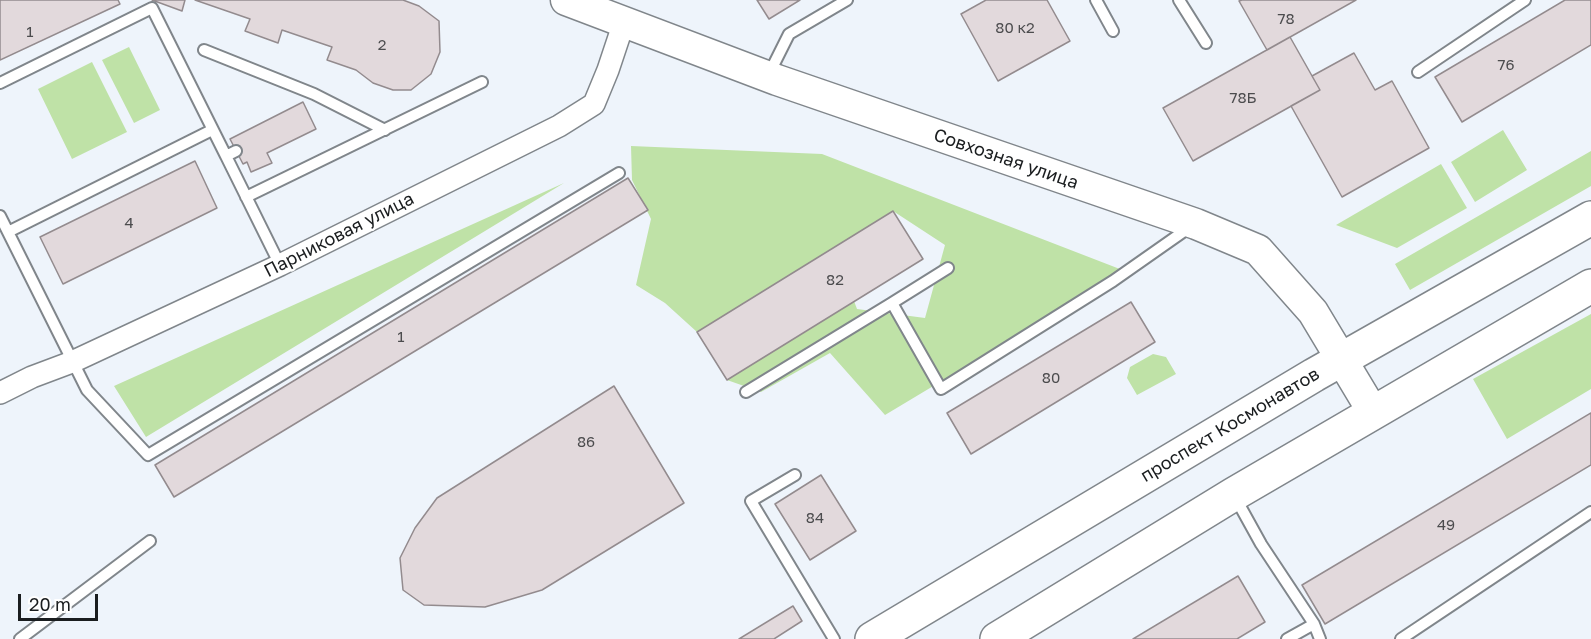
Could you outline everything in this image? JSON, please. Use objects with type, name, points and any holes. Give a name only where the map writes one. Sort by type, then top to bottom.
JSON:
[{"type":"main road","name":"проспект Космонавтов","points":[[872,639],[1342,359],[1591,218]]},
{"type":"main road","points":[[997,639],[1234,494],[1591,286]]},
{"type":"street","name":"Совхозная улица","points":[[566,0],[768,77],[1196,224],[1258,250],[1313,312],[1373,412]]},
{"type":"street","name":"Парниковая улица","points":[[0,393],[280,266],[559,126],[594,104],[624,22]]},
{"type":"lane","points":[[768,77],[789,34],[847,0]]},
{"type":"lane","points":[[1096,0],[1113,31]]},
{"type":"lane","points":[[1179,0],[1206,43]]},
{"type":"lane","points":[[1418,72],[1525,0]]},
{"type":"lane","points":[[0,83],[152,8],[212,130],[231,154],[246,197],[280,266]]},
{"type":"lane","points":[[204,50],[314,94],[385,130]]},
{"type":"lane","points":[[246,197],[482,82]]},
{"type":"lane","points":[[8,232],[212,130]]},
{"type":"lane","points":[[0,216],[87,390],[148,455],[619,173]]},
{"type":"lane","points":[[892,303],[940,389],[1113,281],[1196,224]]},
{"type":"lane","points":[[746,392],[948,268]]},
{"type":"lane","points":[[795,475],[751,501],[834,639]]},
{"type":"lane","points":[[1234,494],[1261,544],[1314,624],[1320,639]]},
{"type":"lane","points":[[1401,639],[1591,512]]},
{"type":"lane","points":[[20,639],[150,541]]},
{"type":"lane","points":[[1287,639],[1314,624]]},
{"type":"green space","points":[[129,47],[160,110],[134,123],[102,60]]},
{"type":"green space","points":[[92,62],[127,132],[72,159],[38,89]]},
{"type":"green space","points":[[1503,130],[1527,170],[1475,202],[1451,162]]},
{"type":"green space","points":[[631,146],[822,154],[1125,271],[885,415],[830,353],[761,392],[727,380],[854,301],[857,309],[925,318],[945,245],[893,211],[697,332],[665,303],[636,285],[651,219],[632,180]]},
{"type":"green space","points":[[1591,151],[1591,186],[1410,290],[1395,264]]},
{"type":"green space","points":[[1441,164],[1467,208],[1397,248],[1336,225]]},
{"type":"green space","points":[[564,183],[146,437],[114,386]]},
{"type":"green space","points":[[1591,314],[1591,389],[1507,439],[1473,379]]},
{"type":"green space","points":[[1153,354],[1166,357],[1176,374],[1137,395],[1127,378],[1130,367]]},
{"type":"building","points":[[0,0],[118,0],[120,4],[0,60]]},
{"type":"building","points":[[152,0],[185,0],[182,11]]},
{"type":"building","points":[[195,0],[403,0],[419,6],[439,21],[440,52],[431,74],[411,90],[393,90],[373,83],[356,70],[327,60],[332,47],[282,30],[278,43],[245,31],[250,19]]},
{"type":"building","points":[[757,0],[800,0],[769,19]]},
{"type":"building","points":[[986,0],[1047,0],[1070,41],[998,81],[961,14]]},
{"type":"building","points":[[1356,0],[1267,50],[1239,1]]},
{"type":"building","points":[[1565,0],[1591,0],[1591,45],[1462,122],[1435,77]]},
{"type":"building","points":[[1290,37],[1320,90],[1193,161],[1163,108]]},
{"type":"building","points":[[1354,53],[1375,90],[1392,81],[1429,148],[1342,197],[1291,106],[1320,90],[1312,76]]},
{"type":"building","points":[[303,102],[316,129],[267,153],[272,163],[251,172],[247,162],[243,164],[230,139]]},
{"type":"building","points":[[195,161],[217,208],[63,284],[40,237]]},
{"type":"building","points":[[628,178],[648,210],[174,497],[155,465]]},
{"type":"building","points":[[893,211],[923,259],[727,380],[697,332]]},
{"type":"building","points":[[1131,302],[1155,342],[971,454],[947,413]]},
{"type":"building","points":[[614,386],[684,503],[542,590],[485,607],[424,605],[403,590],[400,558],[415,528],[437,498]]},
{"type":"building","points":[[1591,413],[1591,465],[1325,624],[1302,585]]},
{"type":"building","points":[[821,475],[856,531],[810,560],[775,504]]},
{"type":"building","points":[[1238,576],[1265,622],[1237,639],[1133,639]]},
{"type":"building","points":[[793,606],[802,621],[774,639],[739,639]]}]
